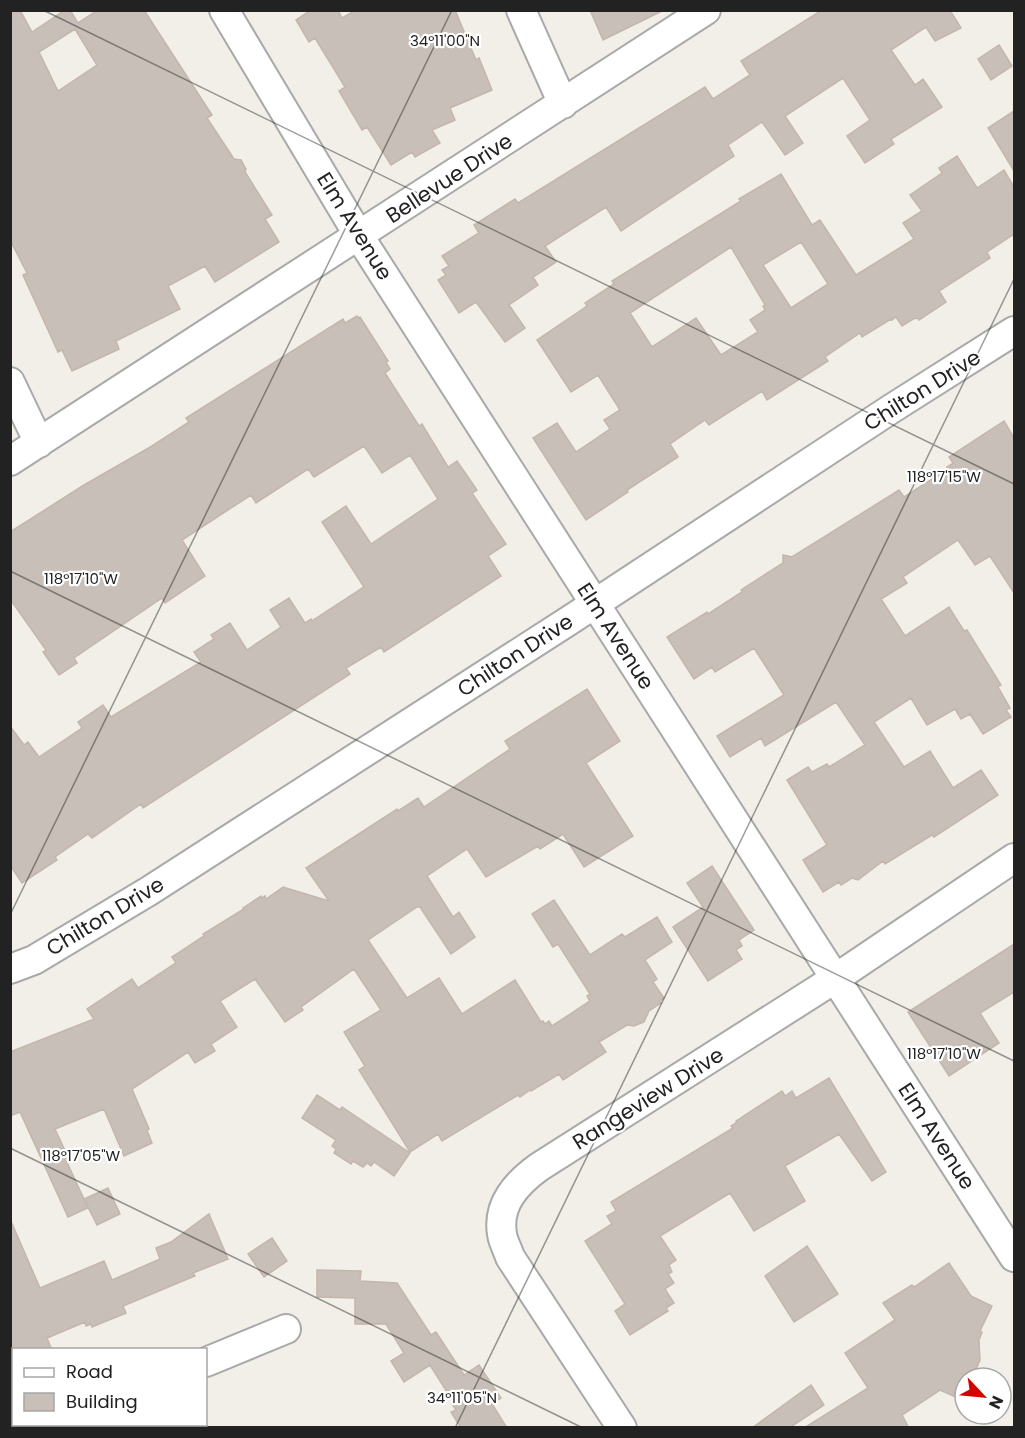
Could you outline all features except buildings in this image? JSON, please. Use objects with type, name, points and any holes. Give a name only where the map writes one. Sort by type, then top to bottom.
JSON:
[{"type":"street","name":"Elm Avenue","points":[[224,10],[359,236],[1014,1257]]},
{"type":"street","points":[[521,10],[562,104]]},
{"type":"street","name":"Bellevue Drive","points":[[10,461],[706,10]]},
{"type":"street","name":"Chilton Drive","points":[[10,969],[34,960],[148,891],[1014,331]]},
{"type":"street","points":[[10,382],[39,443]]},
{"type":"street","name":"Rangeview Drive","points":[[622,1428],[510,1257],[502,1235],[502,1215],[509,1195],[522,1179],[539,1167],[836,978],[1014,858]]},
{"type":"street","points":[[207,1362],[286,1329]]}]
